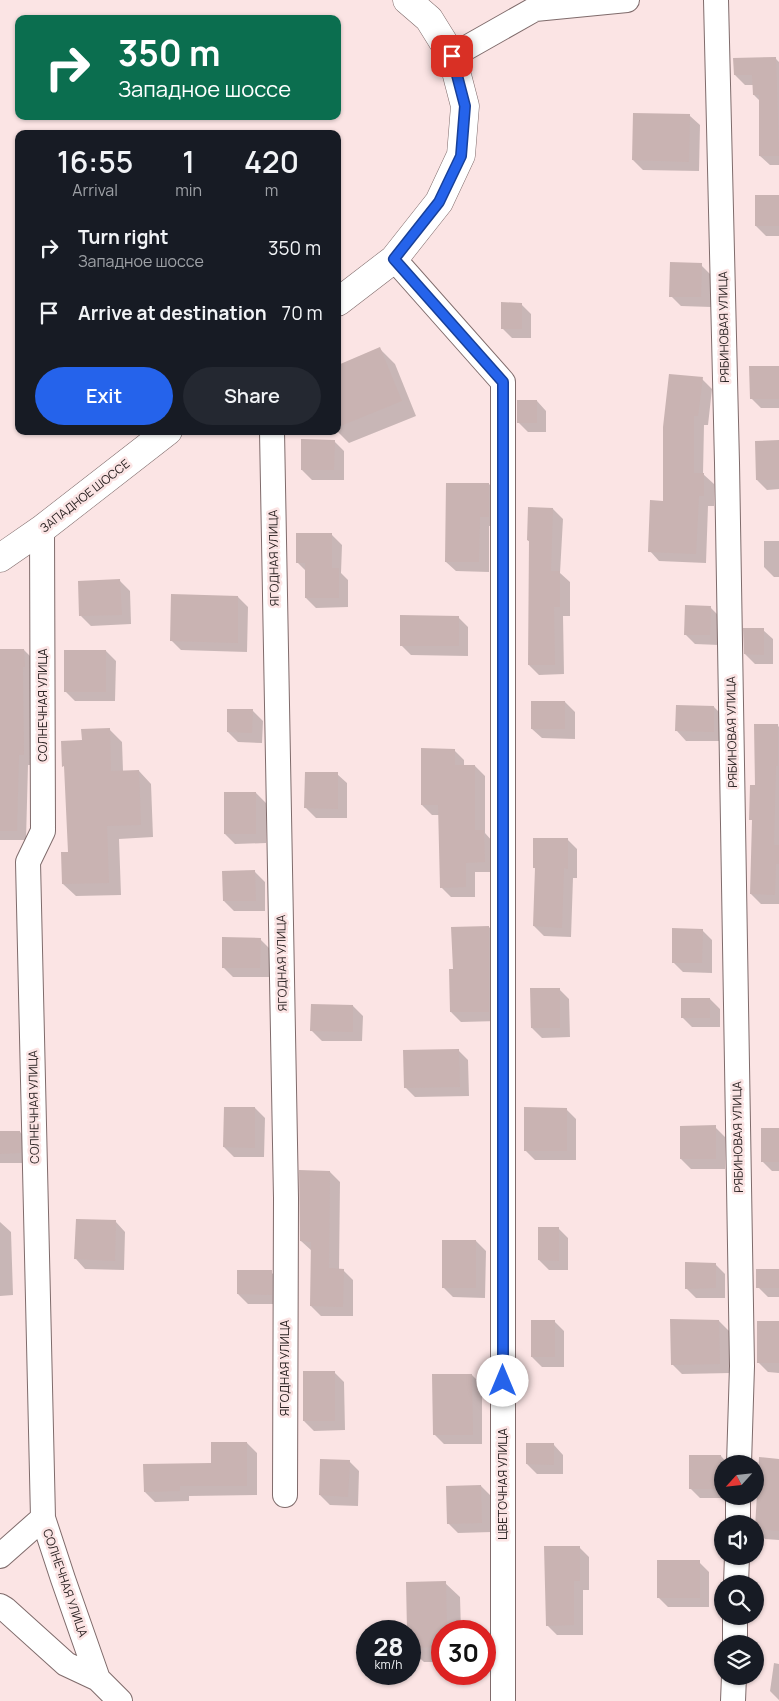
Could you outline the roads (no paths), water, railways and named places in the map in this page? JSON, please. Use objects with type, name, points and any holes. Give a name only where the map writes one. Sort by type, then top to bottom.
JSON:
[{"type":"main road","points":[[341,300],[394,259],[439,202],[461,156],[465,106],[452,56],[429,19],[407,0]]},
{"type":"main road","name":"ЗАПАДНОЕ ШОССЕ","points":[[0,558],[42,529],[163,435]]},
{"type":"street","points":[[452,56],[535,9],[627,0]]},
{"type":"street","name":"РЯБИНОВАЯ УЛИЦА","points":[[716,0],[727,463],[742,1366],[739,1455]]},
{"type":"street","name":"ЦВЕТОЧНАЯ УЛИЦА","points":[[394,259],[503,382],[503,1701]]},
{"type":"street","name":"ЯГОДНАЯ УЛИЦА","points":[[272,435],[286,1198],[285,1495]]},
{"type":"street","name":"СОЛНЕЧНАЯ УЛИЦА","points":[[42,529],[43,831],[28,862],[43,1518],[98,1679]]},
{"type":"street","points":[[0,1556],[43,1518]]},
{"type":"street","points":[[0,1606],[66,1664],[98,1679],[120,1701]]},
{"type":"street","points":[[734,1685],[734,1701]]}]
